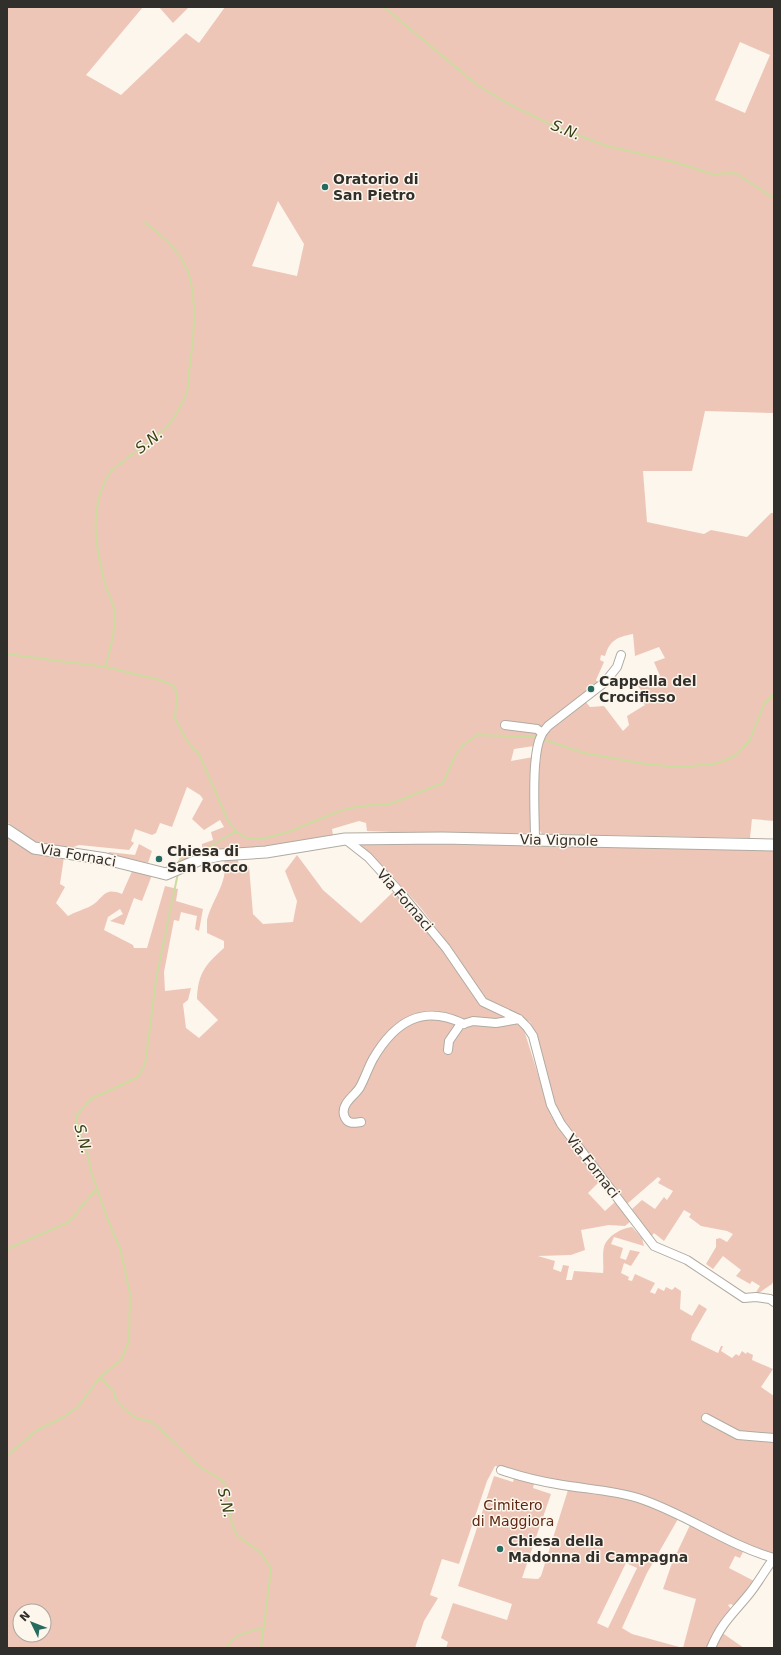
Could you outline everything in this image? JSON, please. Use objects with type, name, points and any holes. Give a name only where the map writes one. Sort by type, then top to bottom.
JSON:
[{"type":"street","points":[[535,840],[535,787],[538,744],[542,734],[553,722],[604,682],[617,667],[622,655]]},
{"type":"street","points":[[505,725],[537,729],[542,734]]},
{"type":"street","name":"Via Fornaci","points":[[7,830],[34,848],[106,859],[166,874],[201,859],[220,855],[266,852],[344,839],[368,857],[399,891],[446,948],[483,1002],[519,1019],[527,1027],[533,1036],[551,1105],[561,1124],[654,1246],[687,1260],[744,1298],[763,1298],[774,1302]]},
{"type":"street","name":"Via Vignole","points":[[344,839],[442,838],[774,845]]},
{"type":"street","points":[[361,1122],[352,1124],[346,1121],[344,1114],[346,1105],[357,1091],[379,1050],[396,1032],[412,1018],[431,1014],[464,1024]]},
{"type":"street","points":[[448,1050],[449,1041],[460,1025],[473,1021],[496,1023],[519,1019]]},
{"type":"street","points":[[706,1418],[738,1435],[774,1438]]},
{"type":"street","points":[[501,1470],[564,1485],[619,1493],[638,1498],[689,1520],[760,1554],[774,1558],[750,1593],[718,1630],[711,1648]]},
{"type":"green space","points":[[7,7],[143,7],[86,75],[121,95],[186,33],[199,43],[225,7],[774,7],[774,413],[705,411],[692,471],[643,471],[647,522],[704,534],[711,530],[747,537],[771,513],[774,513],[774,821],[752,819],[750,838],[542,834],[539,830],[538,822],[539,781],[541,751],[543,740],[548,729],[584,700],[590,707],[604,706],[623,731],[629,725],[627,716],[645,705],[638,697],[643,693],[638,686],[660,676],[654,662],[665,658],[659,647],[635,656],[633,634],[618,638],[609,646],[605,656],[601,655],[600,660],[604,662],[596,680],[600,685],[544,728],[537,736],[534,746],[514,749],[511,761],[533,757],[532,833],[440,834],[367,831],[366,823],[359,821],[332,829],[333,835],[177,865],[179,859],[187,853],[202,849],[202,844],[213,840],[211,832],[224,827],[220,820],[204,830],[192,819],[203,799],[200,795],[187,787],[172,827],[160,823],[156,833],[152,835],[135,829],[131,841],[134,843],[129,850],[79,845],[65,850],[35,845],[36,842],[7,822]],"holes":[[[740,42],[770,55],[745,113],[715,100]],[[278,201],[304,244],[297,276],[252,266]]]},
{"type":"green space","points":[[159,7],[189,7],[173,23]]},
{"type":"green space","points":[[9,836],[64,857],[60,884],[65,887],[56,903],[68,916],[89,907],[107,893],[115,892],[122,894],[133,869],[152,875],[142,901],[134,898],[124,925],[110,921],[123,914],[120,909],[108,917],[104,930],[133,945],[134,948],[147,948],[165,886],[178,889],[176,901],[203,909],[199,931],[195,929],[197,916],[181,912],[179,921],[174,920],[164,972],[165,991],[191,988],[188,1000],[183,1004],[186,1028],[199,1038],[218,1020],[197,999],[199,982],[204,970],[212,959],[224,948],[224,941],[207,933],[207,920],[222,883],[225,867],[224,859],[238,860],[239,868],[249,866],[253,914],[263,924],[293,922],[297,901],[285,871],[297,855],[323,890],[361,923],[394,891],[455,964],[482,1004],[505,1014],[524,1030],[551,1116],[599,1182],[588,1193],[605,1211],[616,1201],[632,1220],[625,1226],[609,1225],[581,1230],[585,1250],[571,1255],[538,1256],[555,1261],[553,1269],[561,1272],[563,1265],[569,1266],[566,1280],[572,1280],[574,1271],[603,1273],[603,1250],[608,1239],[615,1233],[632,1227],[642,1238],[644,1246],[614,1237],[611,1244],[623,1248],[620,1258],[626,1260],[630,1250],[640,1252],[631,1266],[624,1263],[621,1273],[629,1277],[628,1280],[632,1281],[635,1274],[655,1283],[650,1292],[655,1294],[658,1288],[664,1291],[666,1287],[672,1290],[675,1287],[681,1291],[680,1309],[692,1316],[699,1304],[707,1309],[692,1335],[691,1340],[718,1353],[721,1346],[723,1346],[721,1351],[732,1358],[736,1354],[739,1356],[742,1351],[746,1354],[747,1352],[753,1355],[752,1360],[773,1369],[761,1387],[774,1396],[774,1554],[749,1547],[670,1507],[495,1466],[487,1481],[459,1564],[442,1559],[430,1595],[438,1598],[424,1621],[415,1648],[7,1648],[7,838]]},
{"type":"green space","points":[[355,841],[430,844],[774,846],[774,1280],[772,1284],[753,1297],[760,1286],[752,1281],[750,1284],[736,1276],[741,1270],[723,1256],[713,1269],[706,1264],[716,1247],[716,1239],[720,1238],[727,1242],[733,1234],[727,1231],[701,1226],[689,1217],[691,1214],[684,1210],[664,1241],[654,1233],[650,1238],[632,1209],[642,1200],[655,1209],[664,1197],[667,1200],[673,1191],[658,1183],[661,1179],[658,1177],[627,1204],[560,1115],[550,1089],[538,1040],[530,1022],[484,999],[451,947],[420,907],[394,878]]},
{"type":"green space","points":[[139,844],[152,851],[148,863],[109,854],[109,852],[135,855]]},
{"type":"green space","name":"Cimitero di Maggiora","points":[[494,1476],[513,1482],[514,1478],[534,1484],[533,1488],[551,1494],[522,1578],[538,1579],[541,1576],[568,1490],[572,1489],[612,1495],[641,1502],[678,1519],[647,1573],[622,1628],[632,1634],[683,1648],[446,1648],[448,1642],[441,1638],[453,1603],[507,1620],[512,1604],[458,1586]],"holes":[[[626,1563],[637,1568],[608,1628],[597,1623]]]},
{"type":"green space","points":[[691,1523],[744,1550],[740,1558],[735,1556],[729,1568],[756,1582],[734,1606],[731,1604],[728,1605],[731,1609],[709,1648],[683,1648],[696,1599],[663,1589],[672,1563]]},
{"type":"green space","points":[[721,1632],[744,1648],[715,1648]]},
{"type":"waterway","name":"S.N.","points":[[384,7],[476,84],[507,103],[556,127],[607,146],[671,161],[712,174],[735,173],[774,198]]},
{"type":"waterway","name":"S.N.","points":[[105,667],[113,635],[115,616],[114,608],[101,570],[96,541],[96,512],[99,498],[111,471],[168,426],[178,411],[188,389],[193,337],[194,311],[192,287],[186,267],[182,259],[171,245],[144,222]]},
{"type":"waterway","name":"S.N.","points":[[7,654],[106,667],[160,680],[173,685],[177,693],[175,718],[187,741],[199,754],[228,821],[236,831],[246,838],[266,838],[288,832],[342,810],[361,806],[390,804],[443,783],[455,756],[462,746],[477,735],[537,737]]},
{"type":"waterway","points":[[542,739],[584,753],[646,764],[679,767],[713,764],[736,755],[750,740],[764,704],[774,694]]},
{"type":"waterway","name":"S.N.","points":[[177,865],[183,855],[205,850],[236,831]]},
{"type":"waterway","name":"S.N.","points":[[7,1456],[37,1430],[62,1418],[78,1407],[100,1377],[121,1360],[129,1341],[130,1294],[120,1248],[111,1228],[90,1169],[89,1159],[77,1123],[77,1115],[91,1099],[138,1077],[145,1065],[156,979],[178,873]]},
{"type":"waterway","points":[[7,1249],[69,1222],[97,1188]]},
{"type":"waterway","name":"S.N.","points":[[100,1377],[114,1392],[116,1400],[126,1410],[136,1418],[150,1421],[200,1467],[219,1478],[225,1484],[232,1525],[237,1535],[262,1554],[271,1569],[261,1648]]},
{"type":"waterway","points":[[227,1648],[237,1636],[264,1628]]},
{"type":"place","name":"Oratorio di San Pietro","points":[[325,187]]},
{"type":"place","name":"Cappella del Crocifisso","points":[[591,689]]},
{"type":"place","name":"Chiesa di San Rocco","points":[[159,859]]},
{"type":"place","name":"Chiesa della Madonna di Campagna","points":[[500,1549]]}]
